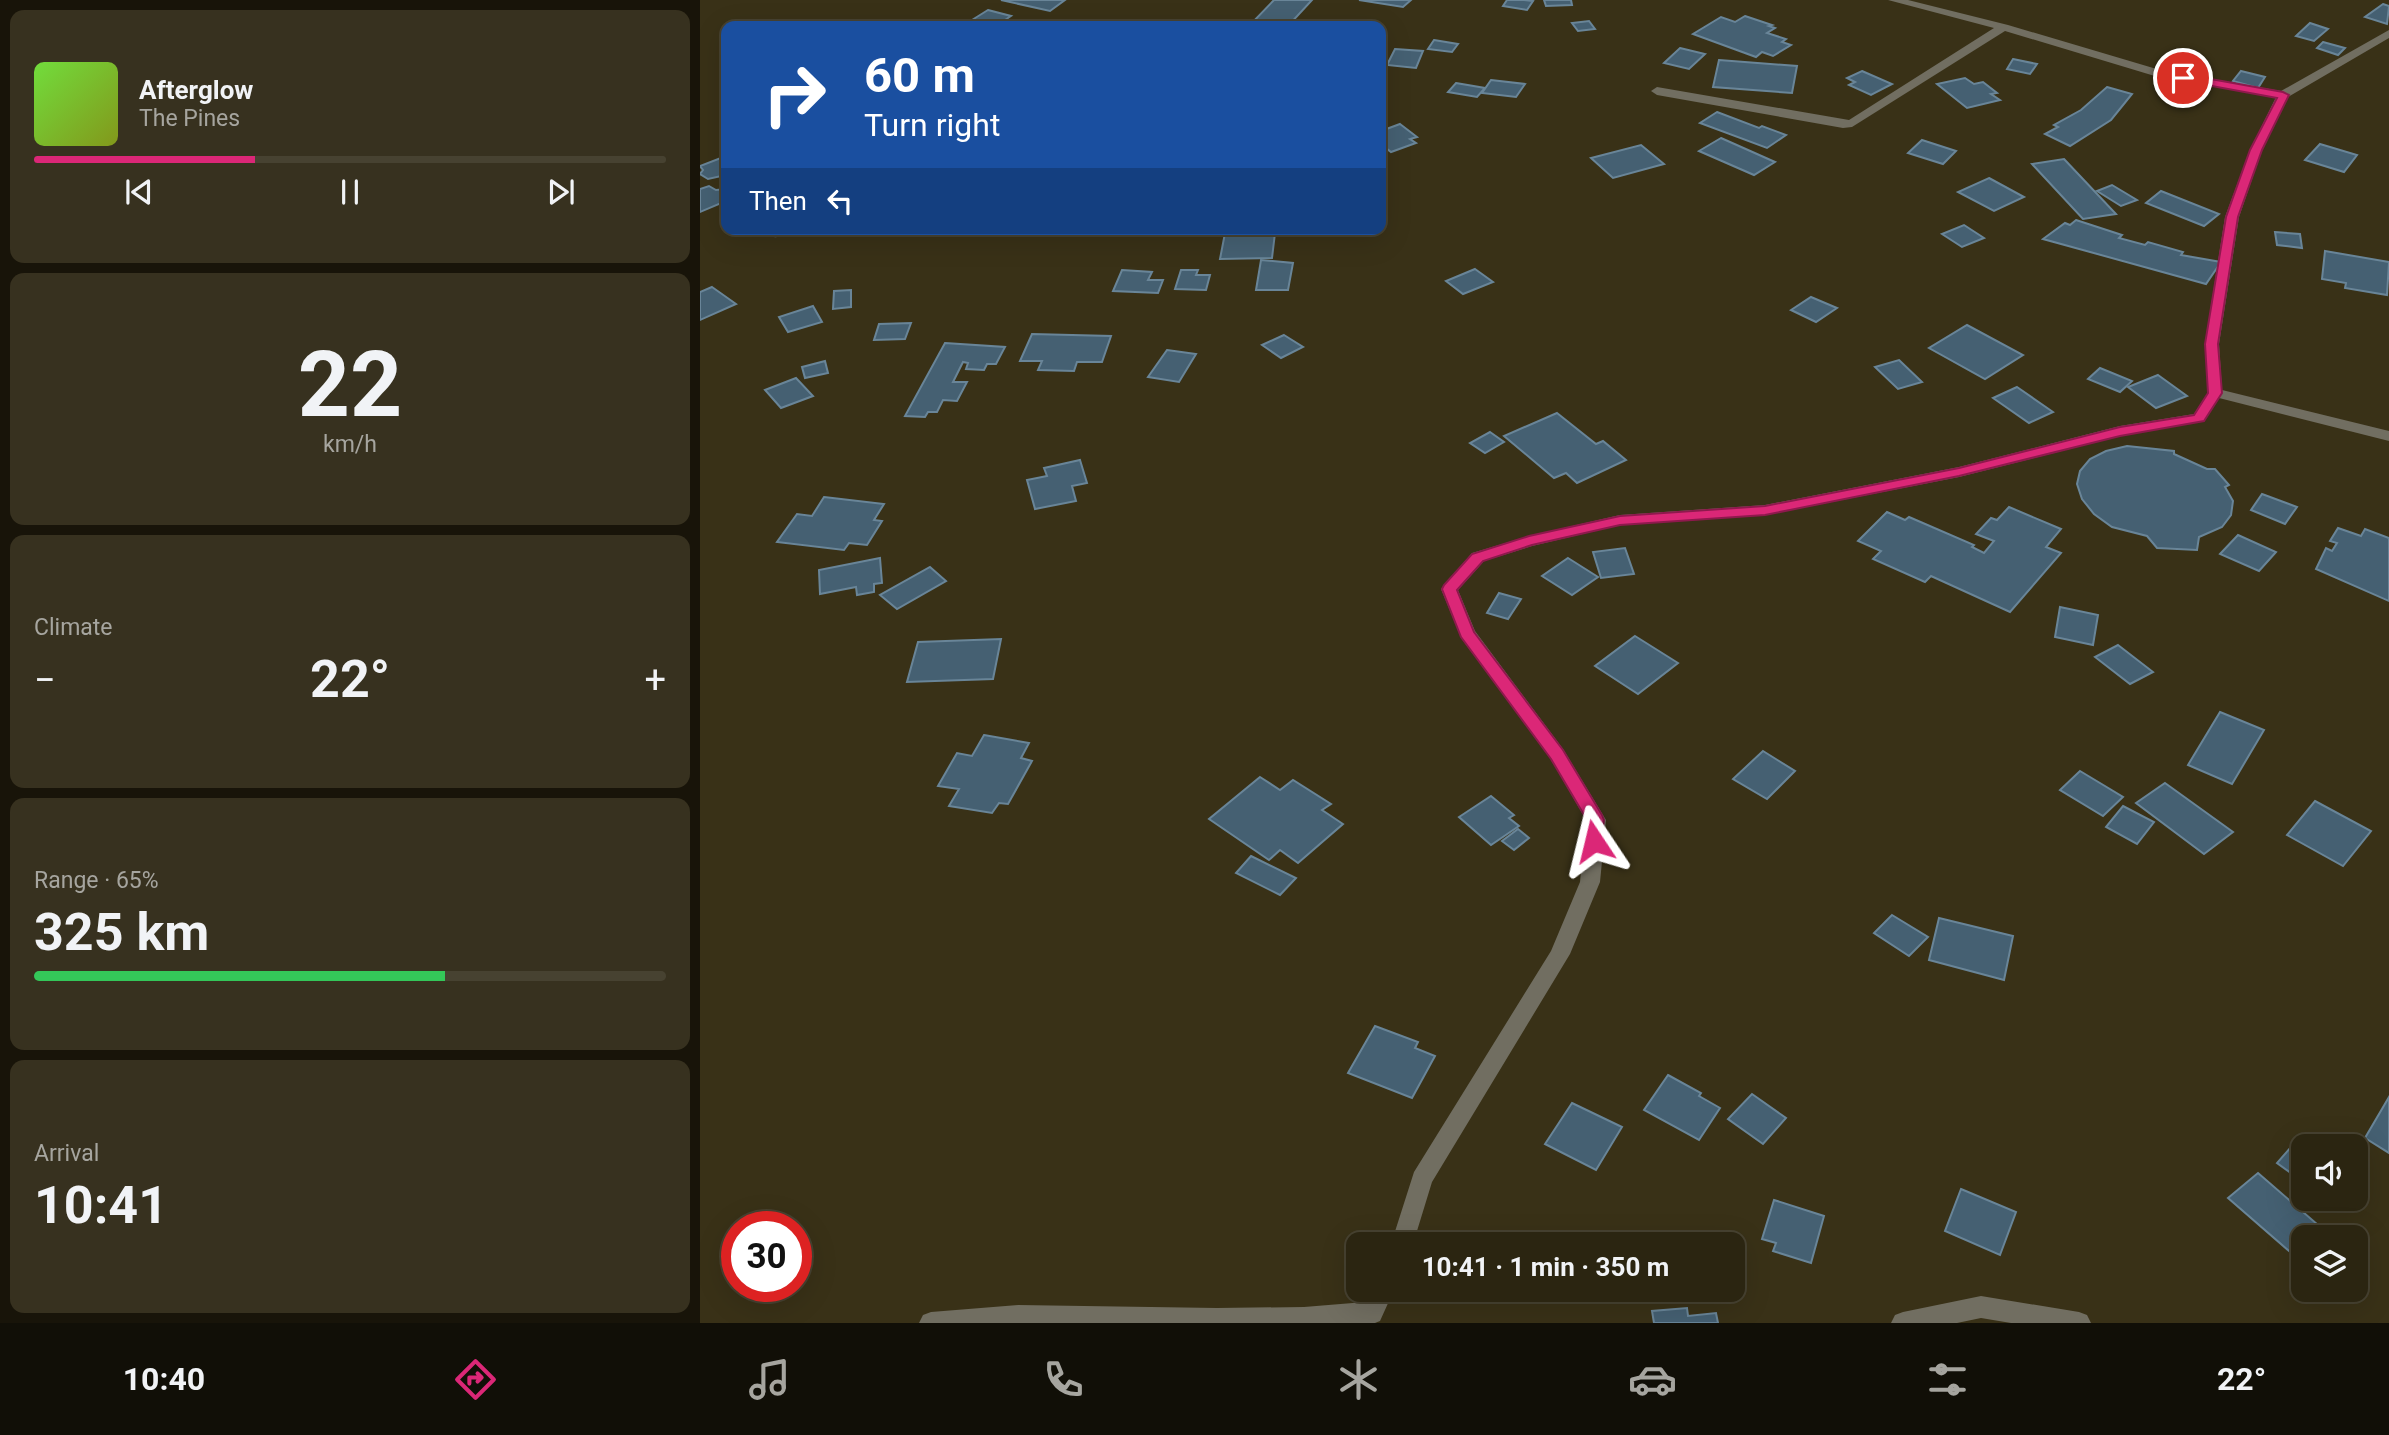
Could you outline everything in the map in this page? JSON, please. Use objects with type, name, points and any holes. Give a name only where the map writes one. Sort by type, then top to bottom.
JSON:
[{"type":"street","points":[[1895,0],[2004,27],[2158,73],[2283,95]]},
{"type":"street","points":[[1657,91],[1834,122],[1852,122],[2004,27]]},
{"type":"street","points":[[1406,1232],[1422,1179],[1560,954],[1590,882],[1595,820],[1557,754],[1466,634],[1449,589],[1478,557],[1529,541],[1620,520],[1765,510],[1959,472],[2120,431],[2199,418],[2215,393],[2212,344],[2232,217],[2256,150],[2283,95],[2389,33]]},
{"type":"street","points":[[2215,393],[2389,436]]},
{"type":"street","points":[[1903,1323],[1981,1307],[2079,1323]]},
{"type":"street","points":[[931,1323],[1018,1316],[1378,1318]]},
{"type":"building","points":[[1001,0],[1065,0],[1050,11]]},
{"type":"building","points":[[1274,0],[1312,0],[1293,21],[1254,21]]},
{"type":"building","points":[[1359,0],[1411,0],[1403,7]]},
{"type":"building","points":[[1507,0],[1533,1],[1527,10],[1503,6]]},
{"type":"building","points":[[1544,0],[1571,0],[1572,5],[1546,6]]},
{"type":"building","points":[[2383,4],[2389,6],[2387,24],[2365,17]]},
{"type":"building","points":[[988,10],[1011,16],[1004,21],[972,20]]},
{"type":"building","points":[[1745,16],[1772,25],[1769,26],[1775,28],[1767,33],[1786,39],[1782,42],[1791,45],[1773,56],[1762,52],[1756,57],[1693,34],[1721,17],[1735,22]]},
{"type":"building","points":[[1589,21],[1595,29],[1578,31],[1572,23]]},
{"type":"building","points":[[2310,23],[2328,29],[2314,41],[2296,36]]},
{"type":"building","points":[[1434,40],[1458,44],[1452,52],[1428,49]]},
{"type":"building","points":[[2323,42],[2345,48],[2338,55],[2317,48]]},
{"type":"building","points":[[1680,48],[1705,54],[1689,69],[1664,63]]},
{"type":"building","points":[[1395,49],[1423,51],[1416,68],[1387,65]]},
{"type":"building","points":[[2013,59],[2037,64],[2030,74],[2007,69]]},
{"type":"building","points":[[1719,60],[1797,66],[1792,93],[1713,87]]},
{"type":"building","points":[[1862,71],[1892,84],[1871,95],[1849,85],[1855,82],[1847,78]]},
{"type":"building","points":[[2241,71],[2265,77],[2258,88],[2233,81]]},
{"type":"building","points":[[1965,78],[1974,84],[1983,82],[1997,93],[1991,94],[2000,100],[1967,108],[1937,84]]},
{"type":"building","points":[[1491,80],[1525,84],[1516,97],[1482,93]]},
{"type":"building","points":[[1456,83],[1485,88],[1477,97],[1448,92]]},
{"type":"building","points":[[2107,87],[2132,94],[2111,120],[2070,146],[2045,134],[2058,127],[2054,125],[2081,110]]},
{"type":"building","points":[[1717,112],[1786,135],[1767,148],[1700,123]]},
{"type":"building","points":[[1400,124],[1417,137],[1410,139],[1416,143],[1391,152],[1386,148],[1386,129]]},
{"type":"building","points":[[1721,138],[1775,162],[1754,175],[1699,151]]},
{"type":"building","points":[[1922,140],[1956,151],[1943,164],[1908,153]]},
{"type":"building","points":[[2320,144],[2357,155],[2344,172],[2305,160]]},
{"type":"building","points":[[1641,145],[1664,164],[1613,178],[1591,158]]},
{"type":"building","points":[[721,158],[721,176],[708,179],[700,174],[703,170],[700,166]]},
{"type":"building","points":[[2064,159],[2116,214],[2083,219],[2032,164]]},
{"type":"building","points":[[1989,178],[2024,197],[1994,211],[1958,192]]},
{"type":"building","points":[[2112,185],[2137,200],[2121,206],[2097,191]]},
{"type":"building","points":[[709,186],[721,190],[721,203],[700,212],[700,189]]},
{"type":"building","points":[[2161,191],[2219,214],[2204,226],[2146,203]]},
{"type":"building","points":[[2076,220],[2122,235],[2119,238],[2145,245],[2148,242],[2183,252],[2181,255],[2221,262],[2206,284],[2043,239],[2065,223],[2070,225]]},
{"type":"building","points":[[1964,225],[1984,238],[1962,247],[1942,234]]},
{"type":"building","points":[[2275,232],[2300,234],[2302,248],[2277,245]]},
{"type":"building","points":[[1225,235],[1275,235],[1272,258],[1220,259]]},
{"type":"building","points":[[2325,251],[2389,262],[2387,295],[2345,288],[2346,283],[2322,279]]},
{"type":"building","points":[[1261,260],[1293,263],[1288,290],[1256,290]]},
{"type":"building","points":[[1475,269],[1493,282],[1463,294],[1446,281]]},
{"type":"building","points":[[1122,270],[1152,272],[1148,280],[1163,280],[1158,293],[1113,291]]},
{"type":"building","points":[[1181,270],[1198,270],[1196,275],[1210,275],[1206,290],[1175,289]]},
{"type":"building","points":[[712,287],[736,304],[700,320],[700,292]]},
{"type":"building","points":[[851,290],[851,307],[833,309],[834,291]]},
{"type":"building","points":[[1811,297],[1837,308],[1816,322],[1791,310]]},
{"type":"building","points":[[813,306],[822,322],[788,332],[779,317]]},
{"type":"building","points":[[911,323],[905,339],[874,340],[879,324]]},
{"type":"building","points":[[1967,325],[2023,355],[1985,379],[1929,348]]},
{"type":"building","points":[[1032,334],[1111,336],[1102,362],[1077,362],[1074,371],[1038,370],[1042,361],[1020,361]]},
{"type":"building","points":[[1284,335],[1303,347],[1281,358],[1262,345]]},
{"type":"building","points":[[945,343],[1005,347],[996,364],[987,364],[984,370],[966,369],[968,363],[963,362],[953,382],[967,382],[957,401],[943,400],[937,412],[928,412],[925,417],[905,416]]},
{"type":"building","points":[[1167,350],[1196,354],[1179,382],[1148,377]]},
{"type":"building","points":[[1899,360],[1922,382],[1898,389],[1875,367]]},
{"type":"building","points":[[825,361],[828,373],[805,378],[802,367]]},
{"type":"building","points":[[2100,368],[2132,381],[2120,392],[2088,379]]},
{"type":"building","points":[[2158,375],[2187,396],[2156,408],[2128,387]]},
{"type":"building","points":[[796,378],[813,396],[781,408],[765,390]]},
{"type":"building","points":[[2017,387],[2053,412],[2029,423],[1993,398]]},
{"type":"building","points":[[1557,413],[1596,444],[1603,441],[1626,460],[1577,483],[1566,473],[1554,478],[1504,436]]},
{"type":"building","points":[[1490,432],[1504,442],[1485,453],[1470,443]]},
{"type":"building","points":[[2127,446],[2174,451],[2174,454],[2207,469],[2215,469],[2229,485],[2225,487],[2233,501],[2231,515],[2222,527],[2199,537],[2197,550],[2157,548],[2147,536],[2112,527],[2094,514],[2082,499],[2077,484],[2080,471],[2090,459],[2106,451]]},
{"type":"building","points":[[1080,460],[1087,483],[1072,486],[1076,501],[1035,509],[1027,480],[1047,476],[1044,468]]},
{"type":"building","points":[[2262,494],[2297,507],[2285,524],[2251,510]]},
{"type":"building","points":[[824,497],[884,504],[874,520],[882,521],[867,545],[849,543],[844,550],[777,542],[797,514],[812,516]]},
{"type":"building","points":[[2009,507],[2061,529],[2046,547],[2061,553],[2010,612],[1931,576],[1925,582],[1873,559],[1881,551],[1858,541],[1887,512],[1905,520],[1909,517],[1974,545],[1972,547],[1984,553],[1994,541],[1976,534],[1991,518],[1997,520]]},
{"type":"building","points":[[2338,528],[2361,536],[2365,529],[2389,538],[2389,601],[2316,569],[2326,548],[2332,551],[2337,543],[2330,541]]},
{"type":"building","points":[[2238,535],[2276,552],[2259,571],[2220,554]]},
{"type":"building","points":[[1625,548],[1634,574],[1601,578],[1593,552]]},
{"type":"building","points":[[880,558],[882,583],[874,584],[874,592],[857,595],[856,587],[820,594],[819,570]]},
{"type":"building","points":[[1568,558],[1598,577],[1572,595],[1542,576]]},
{"type":"building","points":[[930,567],[946,581],[897,609],[880,595]]},
{"type":"building","points":[[1499,593],[1521,599],[1508,619],[1487,613]]},
{"type":"building","points":[[2060,607],[2098,615],[2093,645],[2055,637]]},
{"type":"building","points":[[1635,636],[1678,663],[1638,694],[1595,666]]},
{"type":"building","points":[[1001,639],[993,679],[907,682],[918,642]]},
{"type":"building","points":[[2118,645],[2153,672],[2130,684],[2095,657]]},
{"type":"building","points":[[2220,712],[2264,730],[2232,784],[2188,765]]},
{"type":"building","points":[[984,735],[1029,743],[1021,758],[1032,761],[1008,804],[999,803],[992,813],[949,806],[959,789],[938,786],[957,753],[972,756]]},
{"type":"building","points":[[1763,751],[1795,771],[1767,799],[1733,779]]},
{"type":"building","points":[[2080,771],[2123,797],[2103,816],[2060,790]]},
{"type":"building","points":[[1260,777],[1280,790],[1293,780],[1331,804],[1322,810],[1343,824],[1298,863],[1280,850],[1269,860],[1209,819]]},
{"type":"building","points":[[2165,783],[2233,832],[2204,854],[2136,803]]},
{"type":"building","points":[[1491,796],[1514,815],[1509,818],[1519,826],[1491,845],[1459,817]]},
{"type":"building","points":[[2315,801],[2371,831],[2343,866],[2287,835]]},
{"type":"building","points":[[2123,806],[2154,822],[2137,844],[2106,827]]},
{"type":"building","points":[[1518,829],[1529,838],[1514,850],[1502,841]]},
{"type":"building","points":[[1251,856],[1296,878],[1280,895],[1236,873]]},
{"type":"building","points":[[1892,915],[1928,937],[1909,956],[1874,933]]},
{"type":"building","points":[[1939,918],[2013,936],[2004,980],[1929,960]]},
{"type":"building","points":[[1375,1026],[1418,1042],[1415,1048],[1435,1056],[1412,1098],[1348,1073]]},
{"type":"building","points":[[1668,1075],[1701,1093],[1699,1096],[1720,1108],[1699,1140],[1644,1110]]},
{"type":"building","points":[[1752,1094],[1786,1118],[1763,1144],[1728,1119]]},
{"type":"building","points":[[2389,1097],[2389,1153],[2368,1140],[2367,1134]]},
{"type":"building","points":[[1572,1103],[1622,1127],[1596,1170],[1545,1144]]},
{"type":"building","points":[[2291,1147],[2291,1173],[2277,1163]]},
{"type":"building","points":[[2258,1173],[2291,1202],[2291,1211],[2302,1211],[2318,1225],[2291,1225],[2289,1251],[2228,1198]]},
{"type":"building","points":[[1961,1189],[2016,1212],[2000,1255],[1945,1231]]},
{"type":"building","points":[[1774,1200],[1824,1216],[1811,1263],[1773,1251],[1776,1243],[1762,1239]]},
{"type":"building","points":[[1687,1308],[1688,1316],[1716,1313],[1718,1323],[1654,1323],[1652,1311]]},
{"type":"route","points":[[1594,841],[1595,820],[1557,754],[1466,634],[1449,589],[1478,557],[1529,541],[1620,520],[1765,510],[1959,472],[2120,431],[2199,418],[2215,393],[2212,344],[2232,217],[2256,150],[2283,95],[2183,78]]}]
